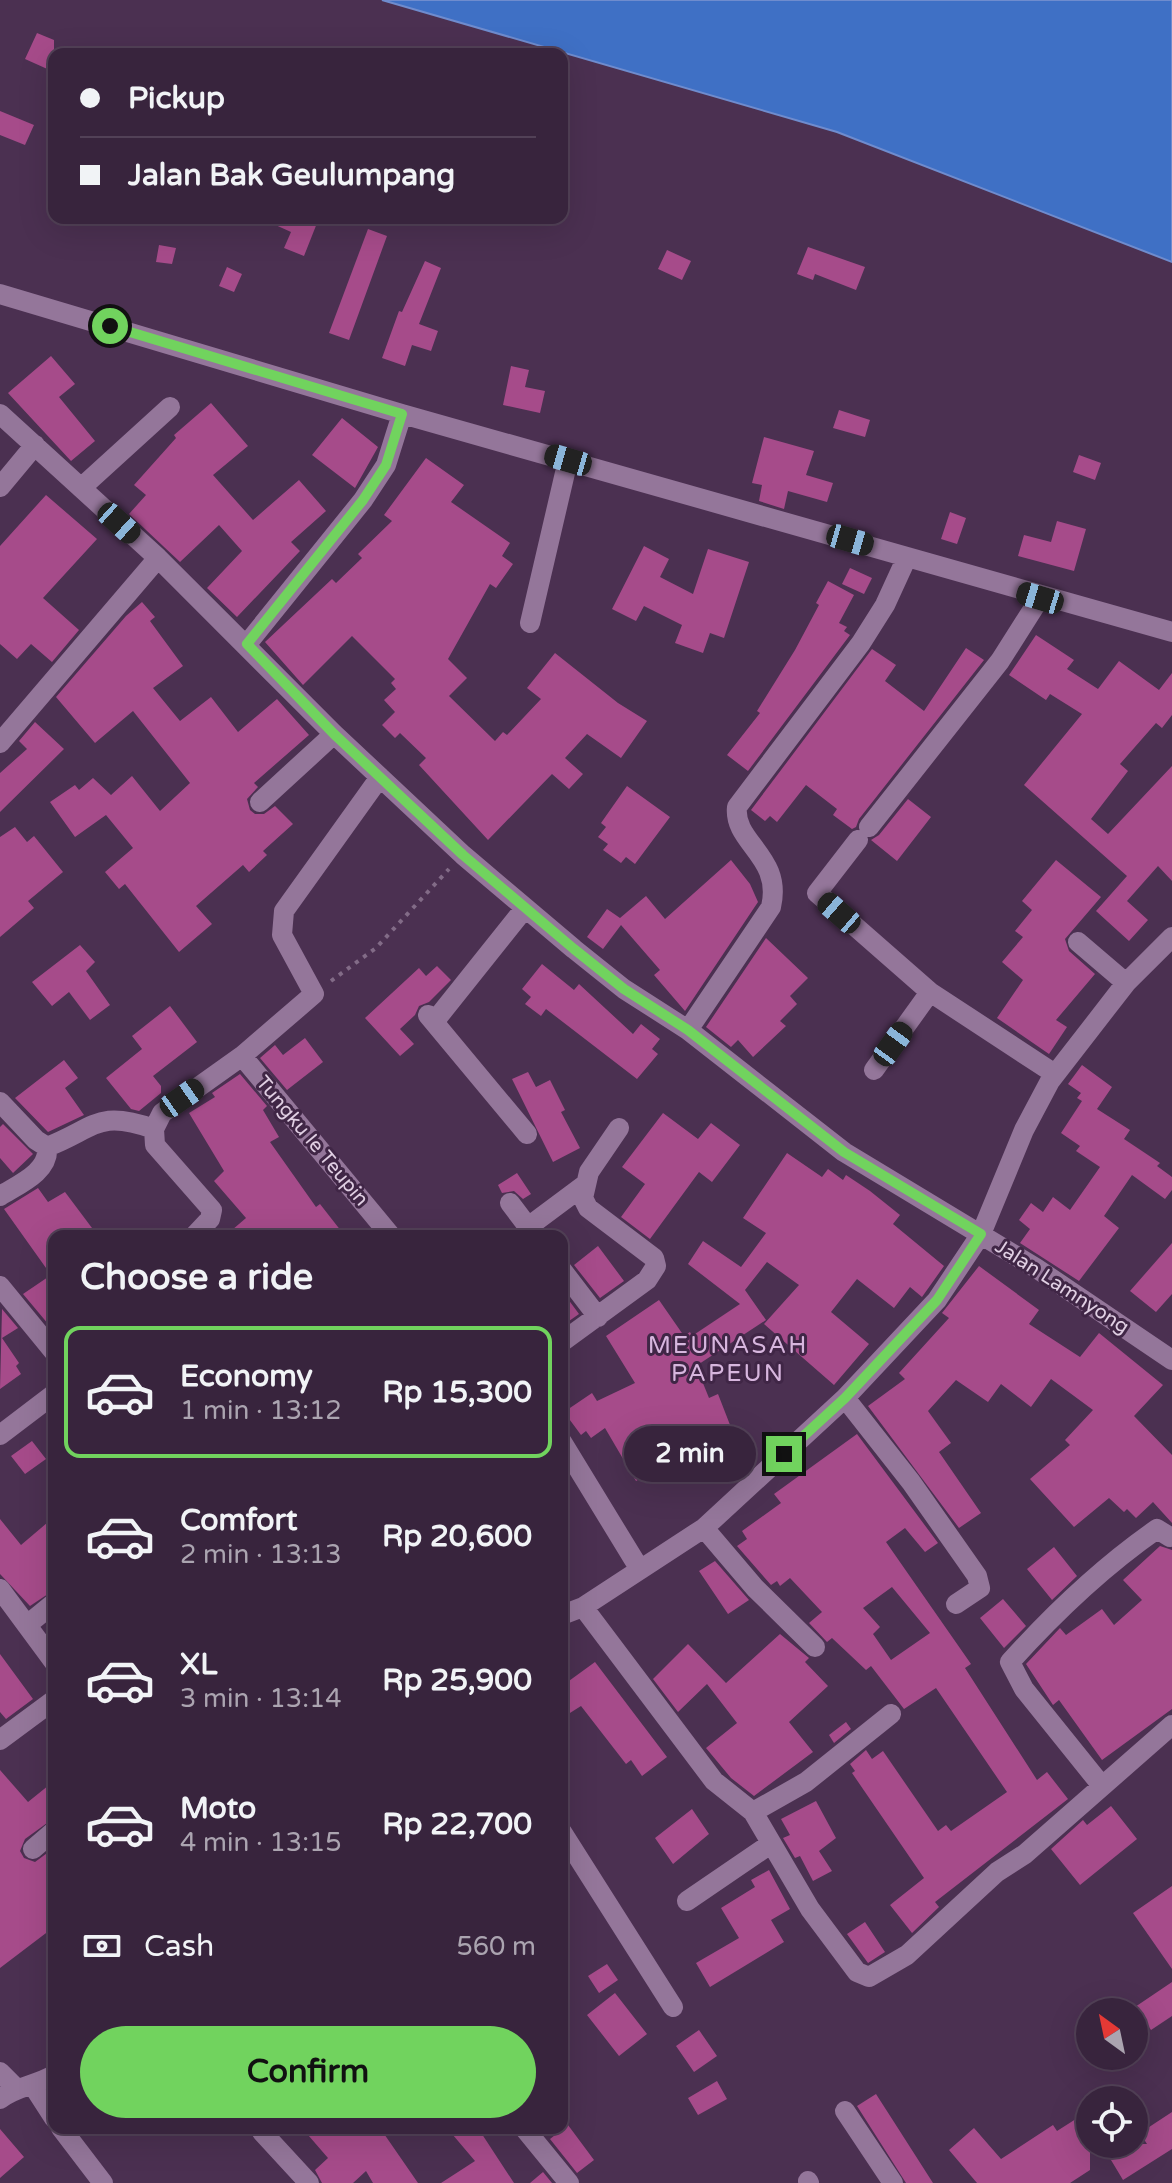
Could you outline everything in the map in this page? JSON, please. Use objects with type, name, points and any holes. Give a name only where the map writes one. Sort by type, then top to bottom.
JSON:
[{"type":"street","points":[[0,294],[1040,598],[1172,632]]},
{"type":"street","points":[[81,488],[170,407]]},
{"type":"street","name":"Jalan Lamnyong","points":[[0,414],[158,558],[334,734],[463,855],[624,989],[688,1030],[844,1152],[981,1234],[1172,1360]]},
{"type":"street","points":[[247,644],[363,500],[386,465],[402,414]]},
{"type":"street","points":[[0,487],[35,445]]},
{"type":"street","points":[[530,623],[568,460]]},
{"type":"street","points":[[688,1030],[771,907],[774,893],[772,873],[741,825],[737,807],[861,643],[885,605],[907,557]]},
{"type":"street","points":[[0,743],[158,558]]},
{"type":"street","points":[[1040,598],[1000,661],[817,893],[930,992],[1055,1074]]},
{"type":"street","points":[[260,802],[334,734]]},
{"type":"street","points":[[242,1056],[314,994],[282,935],[284,911],[380,777]]},
{"type":"street","points":[[525,908],[431,1018],[527,1134]]},
{"type":"street","points":[[568,1613],[583,1607],[704,1528],[845,1398],[937,1300],[981,1234],[1024,1130],[1055,1074],[1126,983],[1172,937]]},
{"type":"street","points":[[1078,942],[1126,983]]},
{"type":"street","points":[[874,1070],[930,992]]},
{"type":"street","name":"Tungku Ie Teupin","points":[[154,1129],[162,1113],[242,1056],[386,1230]]},
{"type":"street","points":[[0,1102],[36,1140],[47,1147]]},
{"type":"street","points":[[47,1147],[100,1121],[115,1118],[154,1129],[155,1145],[211,1207],[210,1219],[200,1230]]},
{"type":"street","points":[[568,1338],[647,1280],[656,1266],[654,1258],[588,1208],[583,1198],[583,1186],[589,1172],[619,1128]]},
{"type":"street","points":[[0,1196],[37,1172],[47,1158],[47,1147]]},
{"type":"street","points":[[534,1230],[583,1186]]},
{"type":"street","points":[[510,1203],[530,1230]]},
{"type":"street","points":[[568,1278],[598,1317]]},
{"type":"street","points":[[0,1286],[48,1345]]},
{"type":"street","points":[[845,1398],[911,1482],[977,1576],[980,1588],[956,1604]]},
{"type":"street","points":[[0,1435],[48,1399]]},
{"type":"street","points":[[568,1452],[639,1568]]},
{"type":"street","points":[[704,1528],[755,1588],[815,1647]]},
{"type":"street","points":[[1102,1786],[1024,1689],[1010,1662],[1067,1599],[1130,1548],[1157,1529],[1171,1538]]},
{"type":"street","points":[[0,1589],[48,1654]]},
{"type":"street","points":[[583,1607],[714,1781],[753,1812],[769,1845],[810,1909],[834,1937],[857,1972],[869,1977],[907,1955],[997,1872],[1025,1854],[1172,1725]]},
{"type":"street","points":[[27,1625],[48,1608]]},
{"type":"street","points":[[0,1740],[48,1704]]},
{"type":"street","points":[[753,1812],[806,1782],[891,1714]]},
{"type":"street","points":[[33,1849],[48,1836]]},
{"type":"street","points":[[568,1841],[673,2007]]},
{"type":"street","points":[[687,1901],[769,1845]]},
{"type":"street","points":[[0,2072],[16,2091],[48,2114]]},
{"type":"street","points":[[16,2091],[48,2078]]},
{"type":"street","points":[[845,2111],[893,2183]]},
{"type":"street","points":[[66,2134],[103,2183]]},
{"type":"street","points":[[264,2134],[309,2183]]},
{"type":"street","points":[[529,2134],[569,2183]]},
{"type":"path","points":[[314,994],[376,948],[463,855]]},
{"type":"water","points":[[382,0],[1172,0],[1172,262],[837,132],[568,54],[568,48],[547,48]]},
{"type":"building","points":[[37,33],[54,40],[54,48],[48,48],[48,69],[25,59]]},
{"type":"building","points":[[0,111],[34,125],[25,145],[0,135]]},
{"type":"building","points":[[273,224],[317,224],[304,256],[284,248],[291,232]]},
{"type":"building","points":[[368,229],[387,236],[349,340],[329,333]]},
{"type":"building","points":[[159,245],[176,248],[172,264],[156,262]]},
{"type":"building","points":[[808,247],[865,267],[856,290],[815,274],[813,280],[797,274]]},
{"type":"building","points":[[667,250],[691,261],[682,280],[658,269]]},
{"type":"building","points":[[425,261],[441,268],[419,324],[438,331],[431,351],[412,345],[405,366],[382,358],[399,311],[402,312]]},
{"type":"building","points":[[227,267],[242,274],[234,292],[219,286]]},
{"type":"building","points":[[51,356],[75,384],[59,397],[95,441],[71,461],[8,393]]},
{"type":"building","points":[[511,366],[529,370],[525,387],[545,391],[540,413],[503,405]]},
{"type":"building","points":[[211,403],[248,446],[213,475],[253,520],[299,480],[326,511],[291,542],[300,551],[237,617],[207,588],[242,551],[219,525],[180,562],[129,514],[146,495],[134,485],[176,438],[174,435]]},
{"type":"building","points":[[839,410],[870,420],[865,437],[833,428]]},
{"type":"building","points":[[342,418],[378,447],[355,488],[312,455]]},
{"type":"building","points":[[764,437],[814,451],[806,475],[833,483],[827,502],[788,491],[784,509],[759,501],[762,485],[752,483]]},
{"type":"building","points":[[1079,455],[1101,463],[1095,480],[1073,472]]},
{"type":"building","points":[[426,458],[464,485],[451,502],[510,543],[502,556],[513,564],[496,588],[490,584],[448,659],[467,678],[449,696],[495,741],[503,732],[507,735],[541,699],[527,688],[555,653],[618,703],[647,721],[621,758],[587,734],[565,758],[583,774],[569,789],[552,774],[488,840],[419,765],[426,758],[400,733],[395,738],[382,725],[395,712],[384,700],[396,689],[391,683],[395,679],[352,636],[303,685],[265,642],[332,579],[336,583],[362,558],[358,554],[392,521],[384,515]]},
{"type":"building","points":[[46,495],[97,539],[43,598],[79,630],[52,662],[31,644],[17,659],[0,644],[0,546]]},
{"type":"building","points":[[950,512],[966,518],[957,544],[941,539]]},
{"type":"building","points":[[1057,521],[1086,529],[1074,571],[1018,556],[1024,535],[1051,542]]},
{"type":"building","points":[[644,546],[669,559],[660,577],[693,594],[708,549],[749,562],[724,638],[710,633],[703,653],[675,643],[682,625],[644,606],[636,621],[612,609]]},
{"type":"building","points":[[850,568],[872,578],[864,594],[842,584]]},
{"type":"building","points":[[828,581],[854,595],[839,623],[847,627],[844,631],[850,635],[748,771],[727,755],[760,713],[757,711],[795,650]]},
{"type":"building","points":[[142,602],[155,617],[150,621],[183,666],[153,688],[180,721],[211,697],[238,732],[277,699],[309,735],[254,783],[258,787],[247,799],[250,810],[255,814],[264,814],[275,806],[293,824],[263,851],[267,855],[249,872],[243,865],[196,906],[212,924],[179,952],[125,884],[119,889],[105,872],[133,848],[106,815],[75,837],[50,802],[75,785],[79,790],[93,778],[111,795],[132,776],[160,811],[190,783],[133,711],[95,743],[56,697],[126,616]]},
{"type":"building","points":[[1036,635],[1074,660],[1067,669],[1098,689],[1119,661],[1159,690],[1172,673],[1172,715],[1162,728],[1156,723],[1120,764],[1128,771],[1091,819],[1108,834],[1172,766],[1172,881],[1158,866],[1127,901],[1148,920],[1129,941],[1096,911],[1127,876],[1024,785],[1082,714],[1050,694],[1046,700],[1009,675]]},
{"type":"building","points":[[966,648],[984,660],[859,819],[856,827],[852,829],[833,815],[837,809],[806,785],[777,822],[770,816],[765,821],[751,810],[872,649],[896,665],[885,681],[924,711]]},
{"type":"building","points":[[35,722],[64,749],[0,812],[0,773],[27,749],[19,741]]},
{"type":"building","points":[[627,786],[670,817],[635,864],[626,857],[621,863],[603,850],[608,844],[598,837],[606,827],[601,823]]},
{"type":"building","points":[[908,799],[931,817],[897,861],[871,840],[879,835]]},
{"type":"building","points":[[15,827],[27,842],[34,836],[63,872],[28,901],[34,908],[0,937],[0,837]]},
{"type":"building","points":[[731,860],[750,884],[758,902],[685,1011],[654,975],[660,970],[621,925],[603,949],[587,937],[607,909],[620,918],[646,896],[665,919]]},
{"type":"building","points":[[1056,860],[1101,897],[1065,939],[1069,951],[1095,974],[1056,1020],[1067,1027],[1049,1054],[997,1018],[1023,980],[1002,962],[1023,937],[1015,931],[1032,910],[1022,901]]},
{"type":"building","points":[[766,938],[808,978],[790,996],[797,1004],[780,1021],[786,1026],[753,1057],[738,1040],[731,1047],[706,1027]]},
{"type":"building","points":[[80,945],[95,962],[86,971],[110,1005],[90,1020],[69,992],[52,1006],[32,982]]},
{"type":"building","points":[[542,964],[574,990],[579,984],[633,1034],[641,1024],[660,1039],[652,1049],[658,1054],[637,1079],[546,1009],[541,1016],[525,1004],[531,997],[522,989]]},
{"type":"building","points":[[437,966],[451,980],[429,1002],[419,1006],[415,1015],[400,1029],[414,1044],[400,1056],[365,1018],[419,968],[426,976]]},
{"type":"building","points":[[170,1006],[197,1042],[153,1076],[161,1086],[161,1093],[139,1111],[131,1109],[106,1078],[142,1049],[132,1036]]},
{"type":"building","points":[[305,1038],[323,1062],[287,1090],[260,1058],[275,1045],[283,1055]]},
{"type":"building","points":[[64,1060],[78,1078],[65,1088],[84,1115],[48,1132],[15,1098]]},
{"type":"building","points":[[1082,1065],[1112,1087],[1097,1109],[1130,1130],[1124,1139],[1160,1163],[1157,1166],[1172,1177],[1172,1190],[1165,1199],[1132,1175],[1104,1216],[1119,1228],[1079,1281],[1020,1243],[1030,1229],[1019,1220],[1031,1203],[1043,1212],[1053,1197],[1070,1210],[1100,1167],[1076,1151],[1080,1146],[1061,1133],[1082,1101],[1077,1098],[1081,1093],[1068,1084]]},
{"type":"building","points":[[528,1072],[536,1087],[550,1080],[565,1110],[561,1112],[580,1148],[553,1162],[512,1079]]},
{"type":"building","points":[[240,1074],[267,1106],[263,1110],[279,1137],[270,1142],[316,1207],[320,1204],[340,1230],[232,1230],[246,1218],[214,1181],[224,1171],[189,1113],[215,1097],[212,1093]]},
{"type":"building","points":[[663,1113],[698,1139],[711,1123],[740,1145],[712,1182],[699,1172],[650,1239],[621,1217],[645,1184],[622,1167]]},
{"type":"building","points":[[3,1124],[33,1154],[13,1173],[0,1158],[0,1127]]},
{"type":"building","points":[[787,1153],[822,1177],[828,1169],[843,1180],[846,1175],[870,1191],[900,1215],[893,1224],[944,1266],[922,1297],[910,1287],[894,1308],[857,1279],[831,1312],[869,1344],[834,1385],[764,1324],[799,1285],[767,1262],[745,1290],[766,1320],[696,1366],[709,1398],[718,1394],[732,1430],[722,1433],[724,1438],[701,1447],[704,1454],[665,1469],[663,1466],[636,1481],[605,1428],[591,1438],[586,1431],[581,1435],[568,1417],[568,1409],[592,1393],[597,1401],[635,1383],[606,1336],[659,1300],[684,1336],[690,1332],[692,1336],[740,1304],[688,1264],[703,1241],[741,1267],[766,1233],[743,1218]]},
{"type":"building","points":[[517,1173],[531,1194],[523,1199],[514,1191],[502,1193],[498,1185]]},
{"type":"building","points":[[38,1188],[48,1202],[65,1192],[94,1230],[48,1230],[48,1271],[4,1209]]},
{"type":"building","points":[[1172,1243],[1172,1294],[1156,1312],[1130,1291]]},
{"type":"building","points":[[598,1246],[624,1281],[600,1298],[574,1265]]},
{"type":"building","points":[[979,1266],[1039,1310],[1029,1324],[1080,1357],[1099,1333],[1163,1385],[1134,1416],[1172,1455],[1172,1523],[1153,1502],[1136,1518],[1109,1498],[1074,1527],[1030,1479],[1070,1445],[1065,1440],[1093,1410],[1051,1379],[1031,1407],[1001,1384],[988,1402],[956,1380],[928,1411],[951,1443],[939,1452],[981,1513],[959,1528],[868,1406],[905,1379],[899,1373],[949,1318],[942,1313]]},
{"type":"building","points":[[48,1277],[48,1324],[23,1294]]},
{"type":"building","points":[[568,1299],[579,1314],[568,1322]]},
{"type":"building","points":[[2,1309],[18,1328],[2,1338],[19,1363],[16,1366],[21,1374],[0,1389]]},
{"type":"building","points":[[857,1434],[938,1543],[925,1552],[905,1528],[886,1542],[971,1664],[965,1668],[1037,1780],[1047,1772],[1068,1799],[935,1902],[939,1907],[912,1933],[890,1905],[924,1878],[852,1773],[855,1771],[850,1764],[866,1750],[872,1759],[883,1751],[938,1831],[946,1825],[951,1831],[1007,1792],[936,1688],[904,1709],[871,1666],[866,1670],[832,1638],[827,1642],[809,1623],[822,1612],[790,1578],[780,1586],[777,1581],[771,1585],[737,1546],[747,1539],[742,1531],[781,1503],[774,1494]],"holes":[[[892,1587],[930,1633],[891,1660],[873,1634],[880,1627],[863,1608]]]},
{"type":"building","points":[[32,1441],[46,1459],[25,1474],[11,1456]]},
{"type":"building","points":[[0,1519],[21,1545],[48,1522],[48,1594],[30,1606],[0,1574]]},
{"type":"building","points":[[1160,1546],[1172,1550],[1172,1709],[1102,1760],[1059,1700],[1053,1705],[1026,1664],[1060,1628],[1066,1635],[1102,1609],[1114,1625],[1142,1600],[1123,1580]]},
{"type":"building","points":[[1054,1547],[1077,1576],[1052,1600],[1027,1569]]},
{"type":"building","points":[[715,1561],[749,1600],[728,1614],[699,1571]]},
{"type":"building","points":[[1003,1599],[1026,1626],[1004,1648],[980,1618]]},
{"type":"building","points":[[780,1634],[809,1658],[805,1662],[828,1686],[789,1722],[813,1752],[754,1796],[731,1778],[706,1748],[737,1723],[707,1684],[678,1712],[653,1679],[688,1644],[726,1683]]},
{"type":"building","points":[[0,1654],[33,1699],[6,1719],[0,1712]]},
{"type":"building","points":[[595,1662],[667,1757],[642,1776],[631,1760],[626,1764],[581,1706],[568,1714],[568,1682]]},
{"type":"building","points":[[846,1722],[851,1729],[834,1743],[829,1735]]},
{"type":"building","points":[[0,1770],[28,1802],[48,1786],[48,1822],[25,1839],[20,1851],[24,1858],[35,1862],[48,1852],[48,1932],[0,1968]]},
{"type":"building","points":[[816,1801],[836,1838],[819,1851],[832,1871],[813,1881],[800,1856],[795,1858],[783,1838],[790,1835],[781,1819]]},
{"type":"building","points":[[1111,1806],[1137,1839],[1080,1885],[1051,1849],[1083,1820],[1087,1825]]},
{"type":"building","points":[[692,1809],[709,1834],[673,1864],[655,1838]]},
{"type":"building","points":[[769,1870],[790,1909],[771,1920],[784,1942],[710,1987],[696,1963],[739,1938],[721,1908],[755,1887],[751,1880]]},
{"type":"building","points":[[1172,1886],[1172,1969],[1133,1913]]},
{"type":"building","points":[[865,1922],[885,1952],[868,1963],[847,1934]]},
{"type":"building","points":[[607,1964],[618,1980],[599,1993],[588,1976]]},
{"type":"building","points":[[1172,1982],[1172,2016],[1151,2030],[1148,2026],[1148,1998]]},
{"type":"building","points":[[615,1993],[647,2034],[619,2056],[587,2015]]},
{"type":"building","points":[[699,2030],[717,2056],[694,2072],[676,2046]]},
{"type":"building","points":[[717,2081],[727,2099],[698,2115],[688,2098]]},
{"type":"building","points":[[876,2094],[933,2183],[906,2183],[857,2106]]},
{"type":"building","points":[[1172,2112],[1172,2149],[1123,2180],[1110,2158],[1148,2158],[1148,2128]]},
{"type":"building","points":[[1076,2119],[1076,2158],[1090,2158],[1090,2170],[1070,2183],[977,2183],[949,2150],[974,2128],[1001,2159],[1053,2125],[1057,2131]]},
{"type":"building","points":[[568,2125],[594,2160],[577,2173],[550,2139],[556,2134],[568,2134]]},
{"type":"building","points":[[0,2129],[24,2157],[0,2178]]},
{"type":"building","points":[[307,2134],[384,2134],[418,2183],[373,2183],[366,2171],[353,2183],[322,2183],[315,2170],[328,2158]]},
{"type":"building","points":[[452,2134],[482,2134],[514,2183],[441,2183],[475,2161]]},
{"type":"building","points":[[543,2172],[552,2183],[530,2183]]},
{"type":"district","name":"MEUNASAH PAPEUN","points":[[728,1359]]},
{"type":"route","points":[[110,326],[402,414],[393,450],[363,500],[293,591],[247,644],[334,734],[463,855],[574,949],[624,989],[688,1030],[725,1062],[844,1152],[981,1234],[937,1300],[845,1398],[784,1454]]}]
